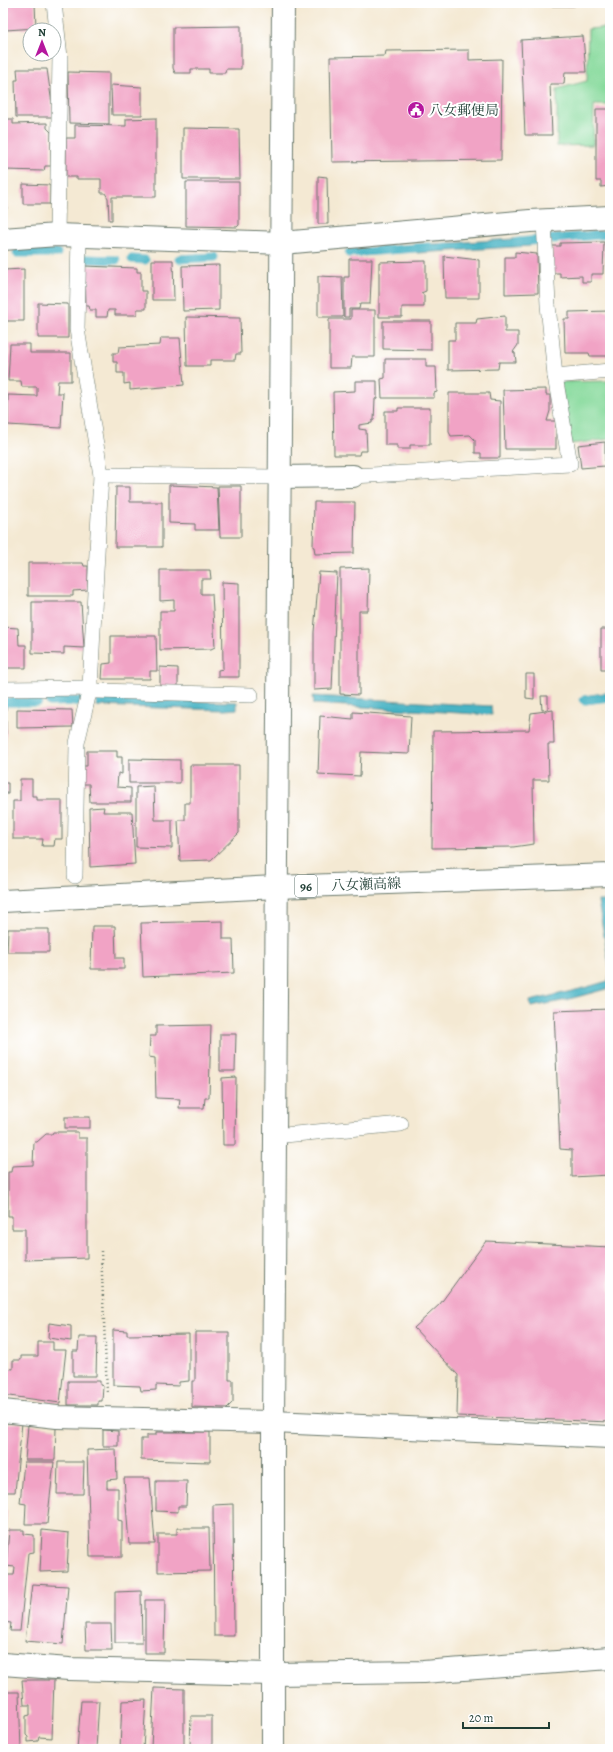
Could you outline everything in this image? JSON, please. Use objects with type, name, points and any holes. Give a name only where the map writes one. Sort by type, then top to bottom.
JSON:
[{"type":"street","points":[[273,1749],[274,1136],[282,243],[282,3]]},
{"type":"street","points":[[3,239],[57,235],[282,243],[544,220],[610,217]]},
{"type":"street","points":[[280,478],[353,476]]},
{"type":"street","name":"八女瀬高線","points":[[3,901],[276,887],[610,875]]},
{"type":"street","points":[[3,1410],[58,1417],[273,1422],[610,1437]]},
{"type":"street","points":[[3,1664],[69,1669],[274,1674],[423,1672],[610,1658]]},
{"type":"lane","points":[[54,3],[60,57],[57,235]]},
{"type":"lane","points":[[353,476],[570,464],[555,376],[548,305],[544,220]]},
{"type":"lane","points":[[75,876],[77,743],[90,688],[101,475],[77,329],[79,236]]},
{"type":"lane","points":[[555,376],[610,371]]},
{"type":"lane","points":[[101,475],[280,478]]},
{"type":"lane","points":[[3,689],[90,688],[97,691],[250,695]]},
{"type":"lane","points":[[274,1136],[401,1124]]},
{"type":"path","points":[[101,1251],[108,1418]]},
{"type":"green space","points":[[610,27],[610,105],[594,105],[593,145],[557,146],[557,89],[587,81],[588,29]]},
{"type":"green space","points":[[610,381],[610,439],[571,444],[560,382]]},
{"type":"water","points":[[530,238],[530,246],[417,253],[417,245]]},
{"type":"water","points":[[610,692],[610,700],[586,704],[584,696]]},
{"type":"water","points":[[313,696],[491,706],[492,715],[314,704]]},
{"type":"water","points":[[97,699],[237,702],[237,709],[225,710],[96,706]]},
{"type":"water","points":[[598,901],[610,901],[610,909],[605,910],[610,935],[610,971]]},
{"type":"water","points":[[610,971],[610,988],[562,1001],[531,1007],[530,1001],[608,981]]},
{"type":"building","points":[[3,3],[35,3],[36,22],[22,22],[22,29],[6,30],[6,26],[3,26]]},
{"type":"building","points":[[124,3],[144,3],[144,6],[124,6]]},
{"type":"building","points":[[544,3],[574,3],[574,6],[544,6]]},
{"type":"building","points":[[241,26],[241,69],[226,69],[225,73],[209,73],[209,69],[191,69],[191,73],[175,73],[173,68],[173,27]]},
{"type":"building","points":[[583,36],[586,72],[565,72],[564,84],[550,84],[552,135],[525,135],[521,40]]},
{"type":"building","name":"八女郵便局","points":[[469,50],[469,60],[502,59],[501,160],[332,162],[330,57],[385,56],[386,51]]},
{"type":"building","points":[[17,69],[47,69],[52,104],[52,117],[16,117],[15,80],[18,80]]},
{"type":"building","points":[[68,72],[109,73],[109,124],[69,123]]},
{"type":"building","points":[[111,85],[142,87],[142,115],[112,115]]},
{"type":"building","points":[[596,109],[610,109],[610,186],[601,187],[601,181],[596,181]]},
{"type":"building","points":[[156,118],[156,197],[112,197],[112,220],[109,220],[108,198],[105,193],[101,193],[101,179],[77,179],[77,177],[66,177],[66,138],[75,138],[75,125],[126,126],[126,119]]},
{"type":"building","points":[[4,119],[13,119],[13,124],[47,123],[47,128],[51,132],[51,166],[45,166],[44,171],[4,170]]},
{"type":"building","points":[[183,128],[239,129],[240,179],[183,179]]},
{"type":"building","points":[[318,176],[327,177],[328,224],[318,224]]},
{"type":"building","points":[[186,182],[239,182],[239,225],[237,227],[186,226]]},
{"type":"building","points":[[23,184],[50,185],[50,204],[23,204]]},
{"type":"building","points":[[3,201],[6,201],[7,208],[5,211],[5,226],[3,226]]},
{"type":"building","points":[[604,242],[603,274],[591,274],[591,282],[582,282],[582,276],[560,277],[560,273],[552,273],[552,246],[560,246],[560,243]]},
{"type":"building","points":[[607,242],[610,242],[610,268],[607,268]]},
{"type":"building","points":[[515,252],[537,254],[538,293],[505,294],[505,257],[515,257]]},
{"type":"building","points":[[444,256],[479,260],[479,298],[445,298]]},
{"type":"building","points":[[349,259],[372,259],[370,304],[360,304],[359,309],[349,309],[349,317],[344,317],[344,277],[349,277]]},
{"type":"building","points":[[152,260],[173,260],[174,300],[152,300]]},
{"type":"building","points":[[426,261],[426,291],[421,293],[424,295],[424,307],[402,307],[402,317],[379,317],[379,262]]},
{"type":"building","points":[[219,265],[219,310],[183,311],[182,266]]},
{"type":"building","points":[[85,266],[137,268],[137,272],[141,272],[141,291],[146,291],[146,309],[137,309],[137,315],[115,315],[115,310],[108,310],[107,317],[96,317],[96,310],[90,310],[89,306],[86,306]]},
{"type":"building","points":[[24,269],[24,321],[3,321],[4,270]]},
{"type":"building","points":[[318,276],[342,277],[343,317],[318,317]]},
{"type":"building","points":[[38,303],[68,304],[68,338],[38,338]]},
{"type":"building","points":[[351,310],[375,310],[375,357],[352,357],[351,368],[329,368],[329,319],[351,319]]},
{"type":"building","points":[[610,311],[610,356],[590,356],[589,353],[565,353],[564,319],[569,319],[569,312]]},
{"type":"building","points":[[505,316],[505,332],[518,332],[518,345],[513,352],[515,353],[516,362],[499,362],[498,369],[448,370],[448,340],[455,340],[455,323],[476,323],[477,319]]},
{"type":"building","points":[[186,317],[240,318],[241,354],[236,354],[235,360],[210,360],[210,366],[187,366]]},
{"type":"building","points":[[383,321],[431,321],[431,350],[383,349]]},
{"type":"building","points":[[161,338],[180,338],[184,385],[130,390],[130,383],[124,384],[124,373],[117,373],[117,362],[113,362],[113,353],[118,353],[119,347],[160,345]]},
{"type":"building","points":[[10,344],[30,344],[30,353],[71,353],[71,381],[58,381],[57,393],[63,393],[61,428],[8,425],[8,395],[37,396],[37,387],[22,387],[21,381],[8,381]]},
{"type":"building","points":[[385,359],[426,359],[426,367],[436,367],[437,392],[434,393],[434,398],[382,398],[381,379],[385,378]]},
{"type":"building","points":[[355,381],[377,381],[377,398],[375,399],[374,420],[372,423],[359,425],[359,429],[366,430],[367,451],[360,451],[359,455],[334,455],[333,392],[355,391]]},
{"type":"building","points":[[546,389],[546,395],[550,395],[550,411],[547,421],[556,421],[556,449],[505,449],[503,390]]},
{"type":"building","points":[[449,393],[489,393],[490,400],[500,401],[500,458],[481,458],[481,453],[475,453],[475,440],[470,435],[451,436],[449,432]]},
{"type":"building","points":[[398,408],[430,408],[430,445],[410,445],[410,449],[397,449],[397,445],[385,445],[385,411],[398,411]]},
{"type":"building","points":[[605,442],[605,466],[581,468],[578,445]]},
{"type":"building","points":[[169,485],[217,487],[219,530],[195,530],[195,524],[169,523]]},
{"type":"building","points":[[218,486],[241,486],[241,537],[220,537]]},
{"type":"building","points":[[116,487],[130,487],[130,502],[162,502],[162,547],[115,547]]},
{"type":"building","points":[[314,502],[355,502],[354,553],[315,554],[313,547]]},
{"type":"building","points":[[28,563],[83,563],[84,566],[88,566],[88,590],[73,591],[73,596],[28,596]]},
{"type":"building","points":[[369,568],[368,611],[359,611],[359,695],[340,694],[340,569]]},
{"type":"building","points":[[160,570],[210,570],[211,579],[201,579],[201,594],[212,594],[215,647],[211,649],[160,650],[160,611],[174,611],[174,600],[160,601]]},
{"type":"building","points":[[319,572],[337,573],[332,689],[314,690],[314,632]]},
{"type":"building","points":[[222,582],[239,583],[239,677],[218,677],[218,670],[223,669]]},
{"type":"building","points":[[32,602],[81,602],[84,648],[64,647],[64,654],[32,653]]},
{"type":"building","points":[[3,627],[18,628],[19,645],[26,645],[26,668],[3,668]]},
{"type":"building","points":[[601,629],[609,629],[610,670],[601,670]]},
{"type":"building","points":[[111,636],[156,636],[157,671],[150,671],[150,679],[102,679],[103,664],[111,663]]},
{"type":"building","points":[[160,667],[178,668],[178,687],[160,687]]},
{"type":"building","points":[[526,674],[534,674],[534,699],[526,698]]},
{"type":"building","points":[[541,696],[548,696],[548,709],[542,710]]},
{"type":"building","points":[[3,707],[6,707],[6,756],[3,756]]},
{"type":"building","points":[[17,709],[72,710],[73,727],[17,728]]},
{"type":"building","points":[[553,710],[554,744],[548,744],[549,780],[533,780],[534,844],[513,847],[432,848],[433,731],[529,730],[531,713]]},
{"type":"building","points":[[353,712],[411,716],[409,754],[361,752],[360,776],[318,774],[320,716],[353,719]]},
{"type":"building","points":[[87,751],[117,751],[117,757],[122,757],[122,774],[118,773],[117,787],[131,788],[131,802],[90,802],[89,784],[83,784],[83,766],[87,766]]},
{"type":"building","points":[[129,759],[180,760],[180,783],[129,783]]},
{"type":"building","points":[[190,765],[239,765],[239,833],[211,860],[180,861],[178,820],[185,820],[185,803],[190,803]]},
{"type":"building","points":[[20,779],[32,779],[32,796],[37,796],[37,800],[62,800],[62,839],[55,839],[54,846],[42,846],[43,839],[13,839],[13,801],[20,801]]},
{"type":"building","points":[[3,783],[8,783],[8,794],[4,794],[4,800],[3,800]]},
{"type":"building","points":[[154,786],[155,820],[172,820],[172,848],[136,847],[136,787]]},
{"type":"building","points":[[104,807],[103,812],[132,812],[135,864],[90,867],[89,808]]},
{"type":"building","points":[[223,921],[223,939],[233,939],[234,973],[143,977],[141,923]]},
{"type":"building","points":[[92,926],[115,926],[116,958],[124,958],[124,969],[91,969]]},
{"type":"building","points":[[8,929],[49,929],[49,952],[7,952]]},
{"type":"building","points":[[610,1009],[610,1175],[572,1177],[572,1150],[560,1149],[554,1011]]},
{"type":"building","points":[[211,1025],[209,1098],[205,1098],[204,1108],[179,1108],[180,1099],[156,1098],[155,1058],[149,1057],[150,1036],[156,1036],[156,1026]]},
{"type":"building","points":[[220,1034],[236,1034],[235,1071],[220,1071]]},
{"type":"building","points":[[236,1077],[235,1145],[223,1145],[222,1078]]},
{"type":"building","points":[[65,1117],[90,1117],[90,1128],[65,1128]]},
{"type":"building","points":[[53,1132],[78,1132],[78,1138],[87,1138],[87,1258],[25,1260],[25,1229],[12,1229],[12,1216],[8,1216],[8,1172],[11,1172],[12,1166],[33,1165],[34,1142],[37,1142],[46,1134],[52,1134]]},
{"type":"building","points":[[486,1241],[610,1247],[610,1422],[457,1416],[458,1375],[414,1328],[440,1304]]},
{"type":"building","points":[[49,1323],[71,1326],[71,1341],[48,1338]]},
{"type":"building","points":[[113,1330],[127,1331],[127,1335],[189,1334],[189,1381],[179,1382],[179,1386],[156,1385],[156,1390],[141,1391],[140,1386],[113,1385]]},
{"type":"building","points":[[195,1332],[229,1332],[229,1380],[233,1380],[233,1402],[227,1408],[192,1407],[192,1381],[195,1381]]},
{"type":"building","points":[[79,1337],[97,1337],[96,1376],[73,1376],[73,1351],[78,1351]]},
{"type":"building","points":[[38,1342],[53,1342],[53,1350],[66,1350],[60,1403],[3,1395],[3,1368],[13,1369],[13,1360],[21,1360],[21,1356],[38,1356]]},
{"type":"building","points":[[68,1381],[100,1381],[100,1385],[103,1386],[102,1401],[98,1401],[98,1405],[68,1405]]},
{"type":"building","points":[[3,1423],[22,1423],[15,1492],[3,1492]]},
{"type":"building","points":[[28,1425],[56,1428],[55,1460],[25,1460]]},
{"type":"building","points":[[103,1430],[118,1431],[118,1446],[103,1446]]},
{"type":"building","points":[[156,1432],[210,1432],[210,1462],[141,1460],[141,1439],[147,1439],[147,1435],[156,1435]]},
{"type":"building","points":[[116,1449],[117,1479],[107,1480],[107,1488],[118,1488],[118,1520],[122,1521],[122,1557],[90,1557],[87,1450]]},
{"type":"building","points":[[24,1462],[54,1462],[47,1524],[25,1524],[26,1504],[20,1503]]},
{"type":"building","points":[[58,1462],[84,1462],[83,1494],[57,1494]]},
{"type":"building","points":[[124,1478],[150,1478],[155,1544],[129,1544]]},
{"type":"building","points":[[156,1481],[187,1481],[186,1506],[178,1506],[178,1512],[156,1511]]},
{"type":"building","points":[[233,1504],[234,1636],[214,1636],[213,1505]]},
{"type":"building","points":[[3,1511],[7,1511],[4,1546],[3,1546]]},
{"type":"building","points":[[177,1528],[209,1528],[210,1571],[158,1572],[158,1534],[177,1534]]},
{"type":"building","points":[[9,1530],[24,1530],[24,1534],[34,1535],[34,1552],[28,1553],[20,1631],[10,1631],[11,1623],[3,1622],[3,1575],[14,1575],[15,1567],[6,1566]]},
{"type":"building","points":[[42,1530],[69,1533],[67,1571],[40,1572]]},
{"type":"building","points":[[32,1584],[68,1586],[63,1644],[25,1641]]},
{"type":"building","points":[[141,1591],[142,1643],[115,1643],[115,1592]]},
{"type":"building","points":[[145,1600],[165,1600],[164,1653],[145,1653]]},
{"type":"building","points":[[85,1624],[111,1624],[112,1650],[86,1650]]},
{"type":"building","points":[[22,1680],[54,1680],[52,1738],[39,1737],[38,1741],[28,1742],[28,1737],[26,1735],[26,1716],[30,1715],[30,1705],[24,1705]]},
{"type":"building","points":[[154,1688],[184,1689],[184,1744],[180,1747],[180,1749],[146,1749],[151,1747]]},
{"type":"building","points":[[3,1692],[19,1692],[21,1749],[3,1749]]},
{"type":"building","points":[[146,1700],[143,1749],[120,1749],[122,1701]]},
{"type":"building","points":[[81,1701],[99,1701],[96,1749],[77,1749]]},
{"type":"building","points":[[191,1716],[212,1716],[212,1749],[184,1749],[184,1746],[190,1746]]},
{"type":"waterway","points":[[518,242],[610,234]]},
{"type":"waterway","points":[[349,253],[429,247]]},
{"type":"waterway","points":[[17,253],[57,253]]},
{"type":"waterway","points":[[179,259],[214,257]]},
{"type":"waterway","points":[[85,259],[116,260]]},
{"type":"waterway","points":[[132,259],[145,260]]},
{"type":"waterway","points":[[584,700],[610,697]]},
{"type":"waterway","points":[[50,702],[81,701]]},
{"type":"waterway","points":[[3,702],[38,702]]},
{"type":"place","name":"八女郵便局","points":[[416,110]]}]
